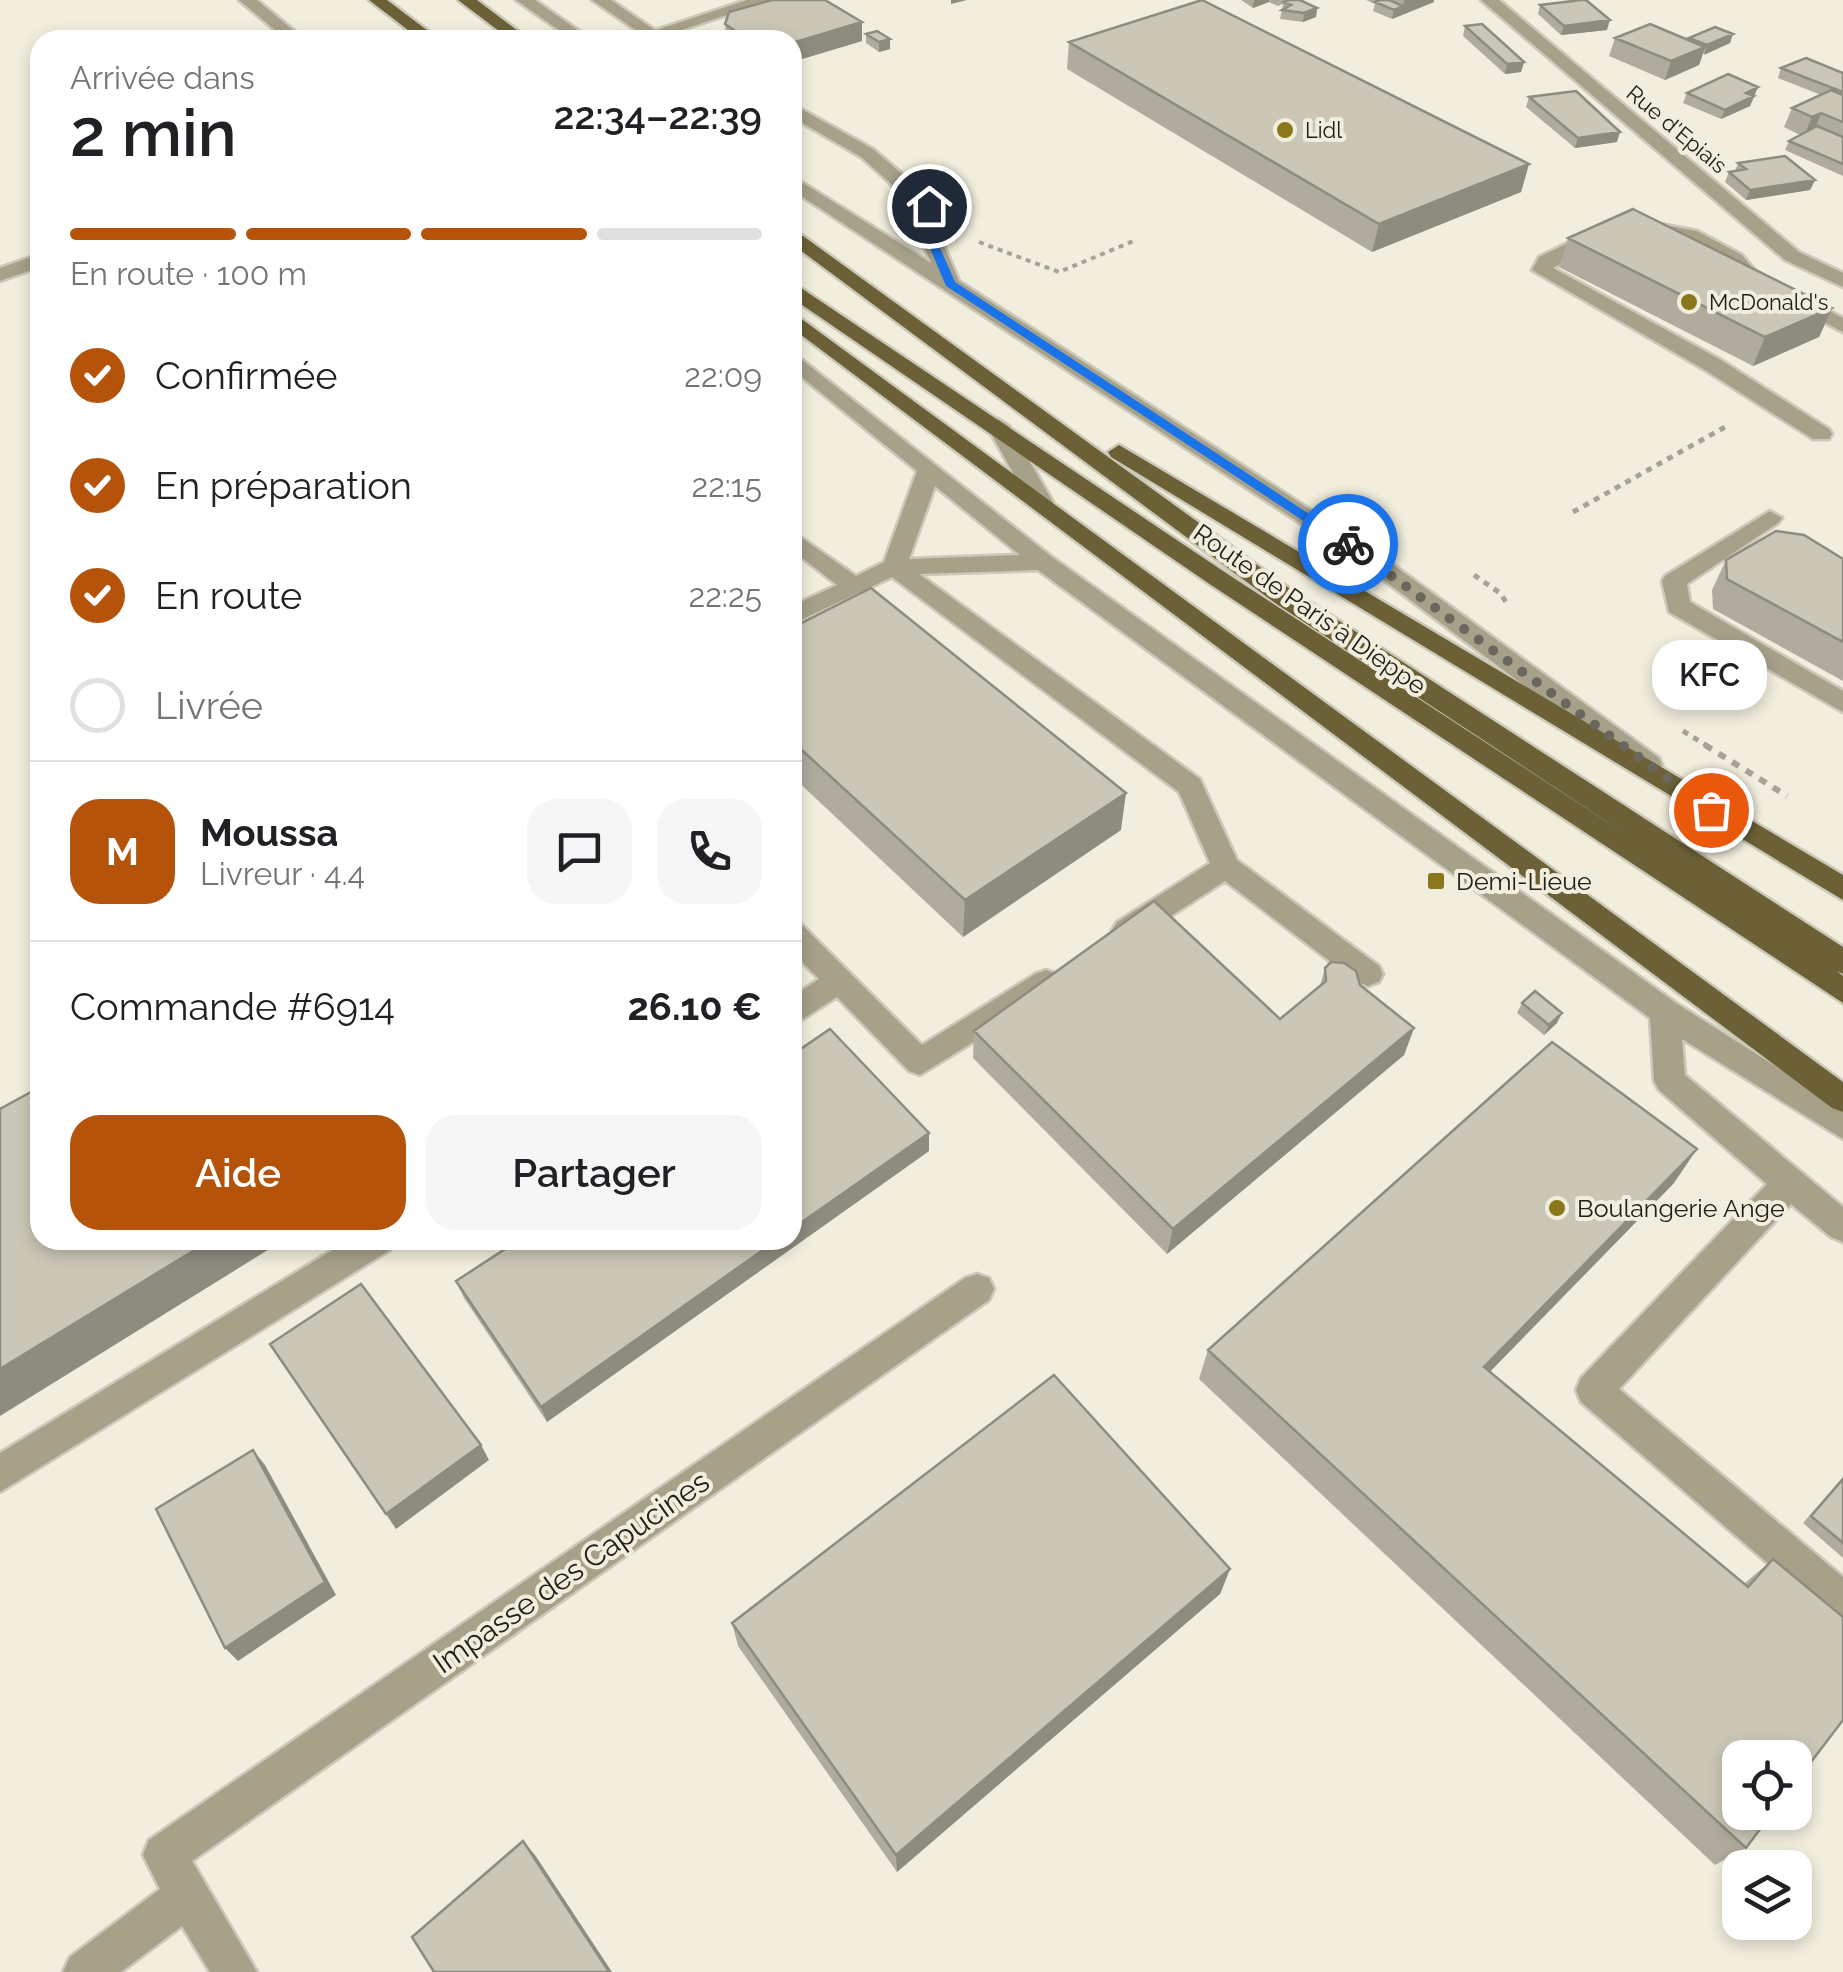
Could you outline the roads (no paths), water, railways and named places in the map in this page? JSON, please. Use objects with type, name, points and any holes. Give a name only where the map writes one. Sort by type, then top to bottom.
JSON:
[{"type":"main road","points":[[378,0],[418,30]]},
{"type":"main road","points":[[466,0],[508,30]]},
{"type":"main road","name":"Route de Paris à Dieppe","points":[[802,241],[971,362],[1284,597],[1843,962]]},
{"type":"main road","name":"Route de Paris à Dieppe","points":[[802,295],[1220,580],[1843,991]]},
{"type":"main road","points":[[802,325],[1843,1099]]},
{"type":"main road","points":[[971,362],[1843,889]]},
{"type":"street","points":[[247,0],[284,30]]},
{"type":"street","points":[[524,0],[569,30]]},
{"type":"street","points":[[600,0],[638,30]]},
{"type":"street","points":[[672,30],[764,0]]},
{"type":"street","name":"Rue d'Epiais","points":[[1489,0],[1792,256],[1843,281]]},
{"type":"street","points":[[802,115],[866,153],[929,206],[929,234],[950,284]]},
{"type":"street","points":[[802,188],[1369,558],[1711,810]]},
{"type":"street","points":[[1820,434],[1713,364],[1542,270],[1546,260],[1611,228],[1690,235],[1735,260],[1749,276],[1843,326]]},
{"type":"street","points":[[0,275],[30,264]]},
{"type":"street","points":[[802,366],[1043,562],[1664,1012],[1843,1126]]},
{"type":"street","points":[[998,426],[1041,502]]},
{"type":"street","points":[[894,566],[928,470]]},
{"type":"street","points":[[1770,518],[1674,580],[1678,606],[1843,703]]},
{"type":"street","points":[[802,546],[854,586]]},
{"type":"street","points":[[802,611],[894,566],[1043,562]]},
{"type":"street","points":[[894,566],[1190,786],[1226,868],[1368,974]]},
{"type":"street","points":[[1097,949],[1226,868]]},
{"type":"street","points":[[802,943],[920,1062],[1065,970]]},
{"type":"street","points":[[802,1007],[839,980]]},
{"type":"street","points":[[1664,1012],[1670,1082],[1843,1226]]},
{"type":"street","points":[[1790,1182],[1594,1390],[1843,1602]]},
{"type":"street","points":[[0,1474],[362,1250]]},
{"type":"street","name":"Impasse des Capucines","points":[[189,1894],[164,1855],[977,1289]]},
{"type":"street","points":[[85,1972],[189,1894],[236,1972]]},
{"type":"place","name":"Lidl","points":[[1285,130]]},
{"type":"place","name":"McDonald's","points":[[1689,302]]},
{"type":"place","name":"KFC","points":[[1711,810]]},
{"type":"place","name":"Demi-Lieue","points":[[1436,881]]},
{"type":"place","name":"Boulangerie Ange","points":[[1557,1208]]}]
